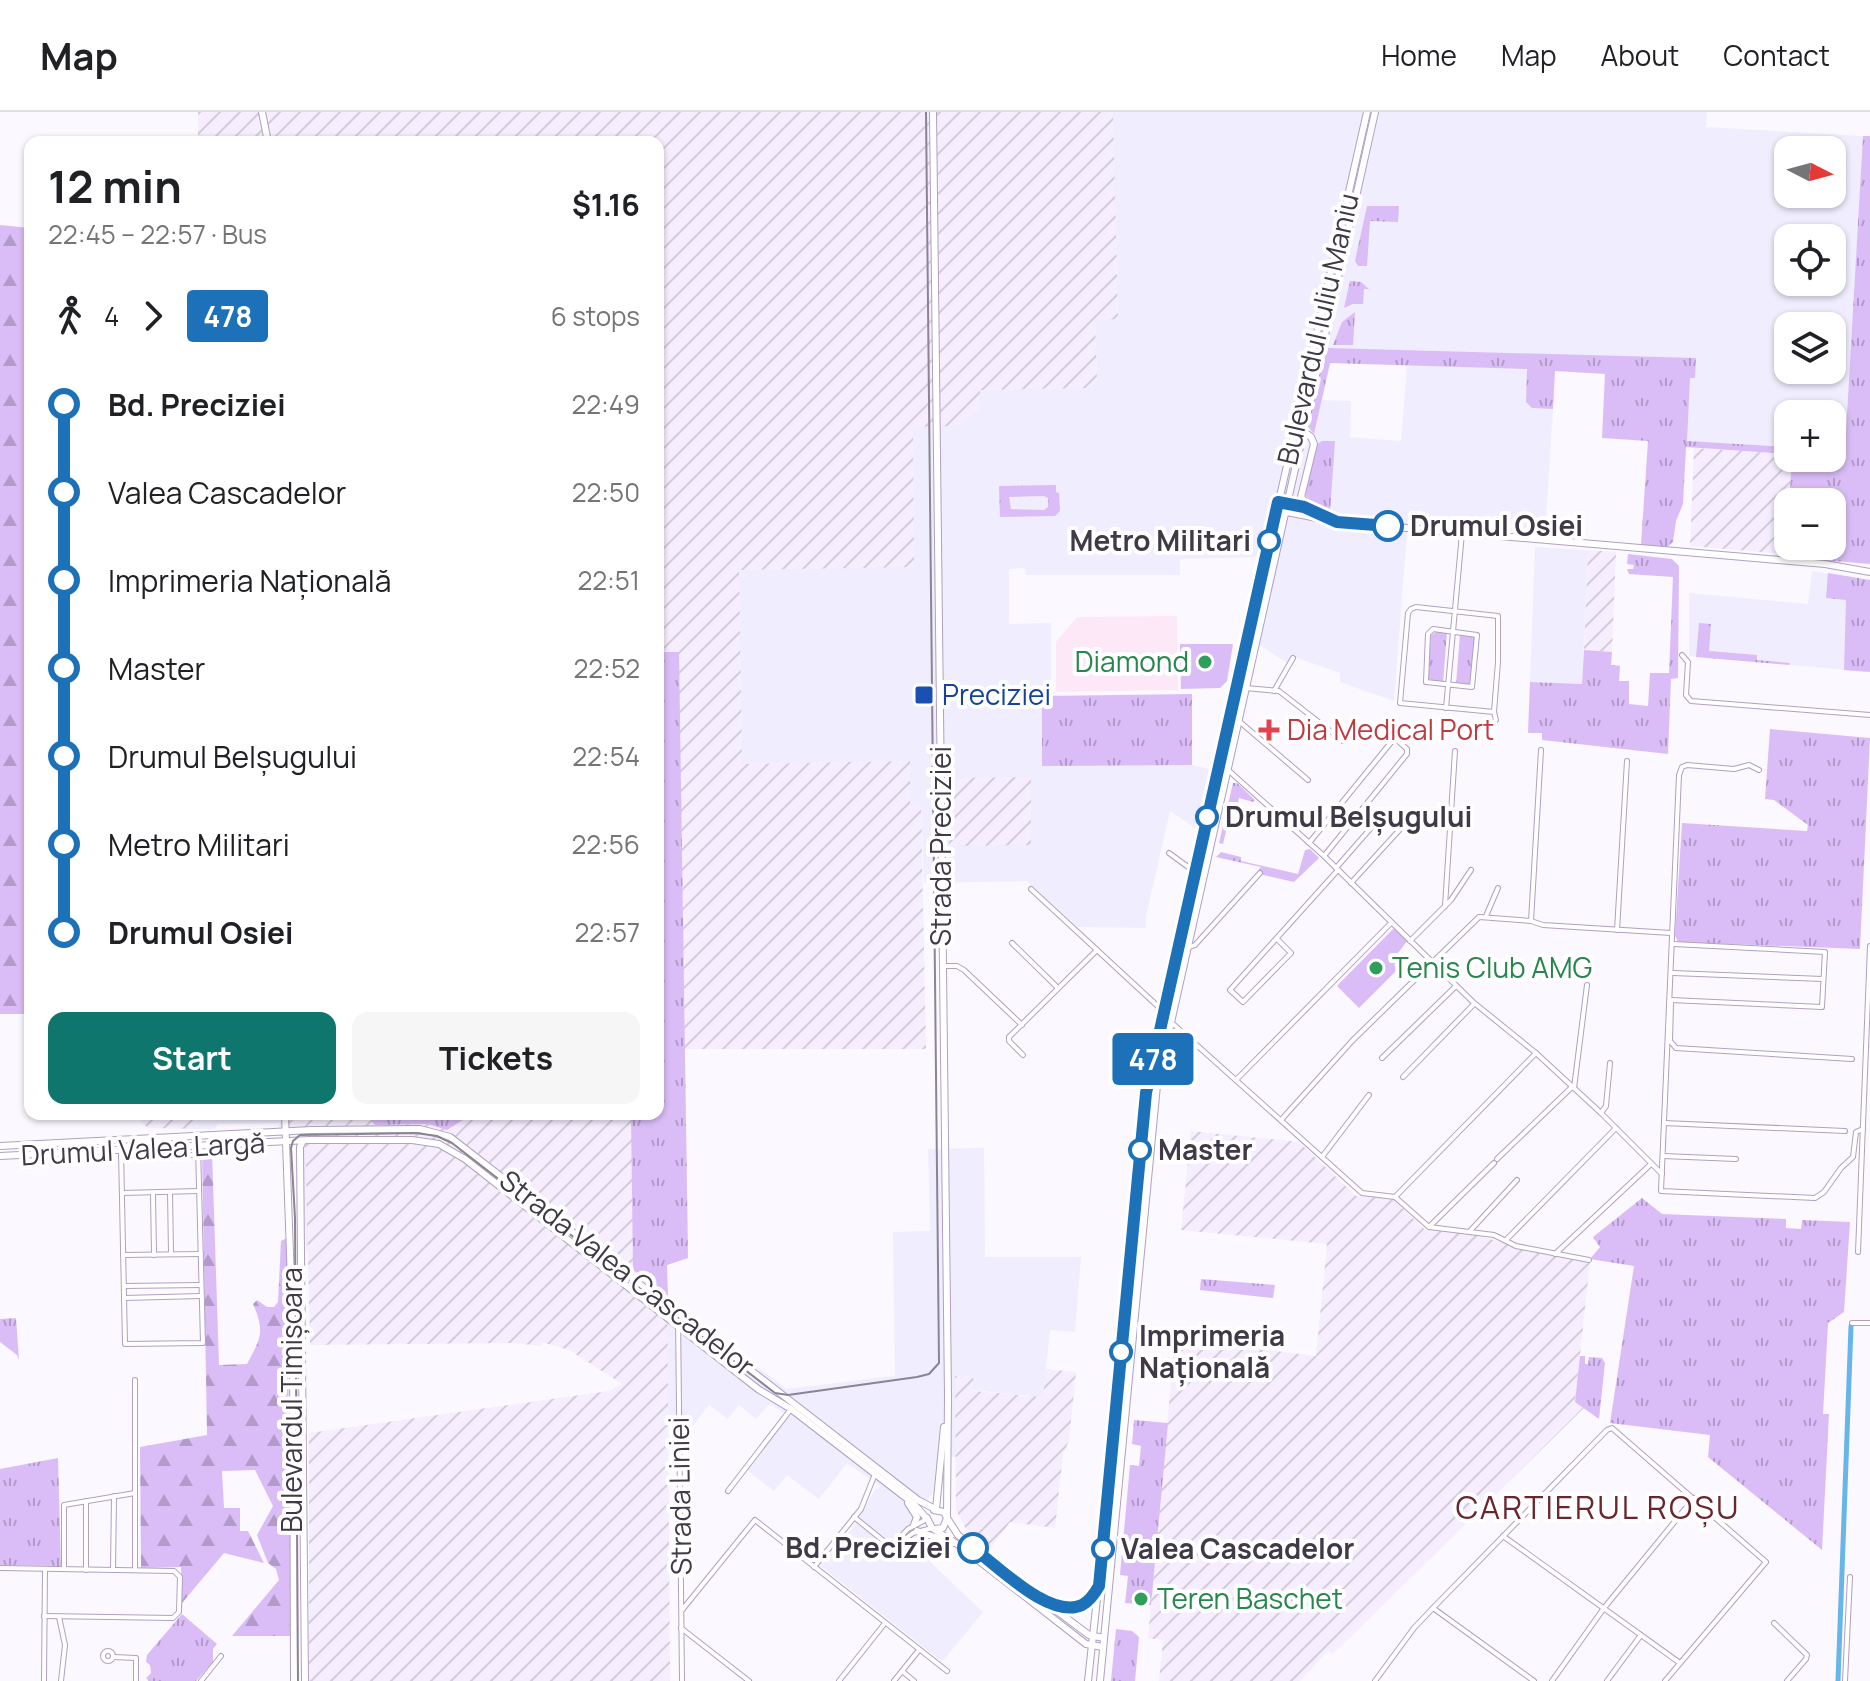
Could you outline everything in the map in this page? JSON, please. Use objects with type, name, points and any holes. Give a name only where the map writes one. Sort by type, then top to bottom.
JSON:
[{"type":"main road","points":[[262,112],[267,136]]},
{"type":"main road","name":"Strada Preciziei","points":[[933,112],[947,1517]]},
{"type":"main road","name":"Bulevardul Iuliu Maniu","points":[[1088,1681],[1147,1084],[1367,112]]},
{"type":"main road","name":"Bulevardul Iuliu Maniu","points":[[1100,1681],[1151,1130],[1186,948],[1375,112]]},
{"type":"main road","points":[[1361,137],[1366,153]]},
{"type":"main road","points":[[1330,274],[1339,275]]},
{"type":"main road","points":[[1303,431],[1314,444],[1301,497],[1313,511]]},
{"type":"main road","points":[[1278,502],[1286,508],[1337,522],[1825,564],[1870,572]]},
{"type":"main road","points":[[1277,510],[1313,511],[1337,522]]},
{"type":"main road","points":[[1246,645],[1255,647]]},
{"type":"main road","points":[[1213,791],[1222,793]]},
{"type":"main road","points":[[1177,946],[1186,948]]},
{"type":"main road","points":[[1161,1021],[1170,1022]]},
{"type":"main road","name":"Bulevardul Timișoara","points":[[285,1120],[292,1306],[294,1681]]},
{"type":"main road","name":"Bulevardul Timișoara","points":[[287,1120],[301,1143],[305,1681]]},
{"type":"main road","points":[[416,1129],[416,1140]]},
{"type":"main road","name":"Strada Valea Cascadelor","points":[[286,1132],[416,1129],[442,1134],[457,1141],[921,1502],[935,1509]]},
{"type":"main road","points":[[286,1132],[301,1143]]},
{"type":"main road","name":"Drumul Valea Largă","points":[[0,1146],[286,1132]]},
{"type":"main road","name":"Strada Valea Cascadelor","points":[[286,1141],[416,1140],[439,1144],[455,1153],[758,1389],[791,1409],[875,1474],[927,1519]]},
{"type":"main road","name":"Drumul Valea Largă","points":[[0,1156],[121,1154],[286,1141]]},
{"type":"main road","points":[[515,1199],[522,1191]]},
{"type":"main road","points":[[561,1235],[568,1227]]},
{"type":"main road","name":"Strada Preciziei","points":[[935,1509],[946,1420]]},
{"type":"main road","points":[[921,1502],[931,1498],[940,1482]]},
{"type":"main road","points":[[900,1494],[916,1514],[916,1528],[960,1546]]},
{"type":"main road","points":[[1103,1647],[1091,1646],[934,1528],[927,1519],[935,1509],[941,1510],[965,1541],[1092,1637],[1104,1638]]},
{"type":"main road","points":[[934,1528],[943,1528],[947,1517]]},
{"type":"main road","points":[[293,1523],[304,1523]]},
{"type":"main road","points":[[1046,1603],[1081,1606],[1089,1601],[1099,1586]]},
{"type":"street","points":[[1446,708],[1462,533]]},
{"type":"street","points":[[1490,725],[1496,720],[1499,617],[1496,614],[1416,607],[1409,611],[1400,703],[1494,712]]},
{"type":"street","points":[[1433,629],[1453,631],[1475,634],[1478,638],[1473,685],[1470,687],[1426,682],[1429,633],[1433,629]]},
{"type":"street","points":[[1682,655],[1688,662],[1686,695],[1691,701],[1870,715]]},
{"type":"street","points":[[1274,691],[1293,658]]},
{"type":"street","points":[[1245,688],[1279,691],[1343,741]]},
{"type":"street","points":[[1238,720],[1308,780]]},
{"type":"street","points":[[1309,843],[1393,740],[1397,740],[1407,749],[1407,754],[1324,856]]},
{"type":"street","points":[[1531,921],[1541,750]]},
{"type":"street","points":[[1445,906],[1455,751]]},
{"type":"street","points":[[1617,930],[1627,761]]},
{"type":"street","points":[[1759,770],[1749,765],[1734,769],[1687,765],[1682,767],[1679,775],[1662,1192],[1815,1198],[1824,1192],[1853,1157],[1856,1132],[1870,1129]]},
{"type":"street","points":[[1227,770],[1324,856],[1456,986],[1601,1113],[1662,1174]]},
{"type":"street","points":[[1277,939],[1291,953],[1243,1002],[1230,990],[1377,821],[1363,808]]},
{"type":"street","points":[[1351,883],[1403,826]]},
{"type":"street","points":[[1169,853],[1195,872]]},
{"type":"street","points":[[1410,941],[1445,906],[1471,870]]},
{"type":"street","points":[[1186,948],[1195,945],[1260,873]]},
{"type":"street","points":[[1486,916],[1498,888]]},
{"type":"street","points":[[1031,889],[1163,1011]]},
{"type":"street","points":[[1281,1120],[1353,1040],[1478,918],[1486,916],[1543,925],[1671,933]]},
{"type":"street","points":[[1236,1080],[1391,923]]},
{"type":"street","points":[[1671,933],[1674,944],[1670,1041],[1676,1048],[1852,1059]]},
{"type":"street","points":[[1012,943],[1058,988]]},
{"type":"street","points":[[1671,1000],[1822,1007],[1825,952],[1674,944]]},
{"type":"street","points":[[1858,1252],[1870,948]]},
{"type":"street","points":[[1023,1055],[1009,1038],[1097,950]]},
{"type":"street","points":[[942,966],[961,968],[1022,1025]]},
{"type":"street","points":[[1673,973],[1823,979]]},
{"type":"street","points":[[1429,1227],[1573,1087],[1587,985]]},
{"type":"street","points":[[1382,1058],[1456,986]]},
{"type":"street","points":[[1403,1077],[1475,1003]]},
{"type":"street","points":[[1170,1022],[1176,1024],[1362,1193],[1395,1197],[1429,1227],[1470,1231],[1506,1240],[1516,1246],[1589,1260]]},
{"type":"street","points":[[1395,1197],[1536,1053]]},
{"type":"street","points":[[1601,1113],[1606,1106],[1610,1063]]},
{"type":"street","points":[[1322,1157],[1369,1095]]},
{"type":"street","points":[[1664,1123],[1845,1131]]},
{"type":"street","points":[[1506,1240],[1616,1128]]},
{"type":"street","points":[[198,1146],[203,1343],[125,1344],[121,1154],[198,1155]]},
{"type":"street","points":[[1662,1155],[1736,1159]]},
{"type":"street","points":[[1555,1254],[1651,1164]]},
{"type":"street","points":[[1470,1231],[1517,1180]]},
{"type":"street","points":[[122,1193],[199,1191]]},
{"type":"street","points":[[153,1192],[154,1255]]},
{"type":"street","points":[[170,1192],[171,1254]]},
{"type":"street","points":[[123,1255],[201,1254]]},
{"type":"street","points":[[124,1286],[201,1285]]},
{"type":"street","points":[[124,1298],[201,1296]]},
{"type":"street","name":"Strada Liniei","points":[[678,1312],[682,1680]]},
{"type":"street","points":[[1852,1323],[1870,1323]]},
{"type":"street","points":[[135,1380],[135,1570]]},
{"type":"street","points":[[728,1491],[791,1409]]},
{"type":"street","points":[[1375,1681],[1414,1628],[1609,1428],[1617,1430],[1766,1562],[1665,1681]]},
{"type":"street","points":[[814,1567],[861,1509],[875,1474]]},
{"type":"street","points":[[64,1569],[64,1505],[135,1493]]},
{"type":"street","points":[[113,1570],[114,1496]]},
{"type":"street","points":[[1552,1681],[1604,1608],[1694,1498]]},
{"type":"street","points":[[86,1501],[86,1570]]},
{"type":"street","points":[[854,1517],[891,1547],[901,1535],[927,1519]]},
{"type":"street","points":[[681,1612],[755,1520],[947,1671]]},
{"type":"street","points":[[916,1528],[934,1528]]},
{"type":"street","points":[[1502,1535],[1680,1663]]},
{"type":"street","points":[[0,1568],[174,1571],[180,1577],[179,1612],[173,1618],[44,1616]]},
{"type":"street","points":[[44,1681],[45,1569]]},
{"type":"street","points":[[1845,1681],[1850,1577]]},
{"type":"street","points":[[1433,1608],[1534,1681]]},
{"type":"street","points":[[59,1616],[65,1645],[61,1681]]},
{"type":"street","points":[[839,1681],[885,1623]]},
{"type":"street","points":[[1774,1623],[1807,1655],[1787,1681]]},
{"type":"street","points":[[681,1628],[749,1681]]},
{"type":"street","points":[[1607,1681],[1641,1635]]},
{"type":"street","points":[[894,1681],[919,1650]]},
{"type":"street","points":[[201,1681],[221,1656]]},
{"type":"street","points":[[113,1657],[136,1658],[136,1681]]},
{"type":"street","points":[[902,1671],[914,1681]]},
{"type":"shaded area","points":[[198,112],[1113,112],[1118,319],[1095,320],[1097,379],[1090,388],[980,390],[980,409],[957,426],[913,427],[914,567],[739,570],[742,764],[910,761],[910,804],[921,804],[926,1049],[685,1049],[688,1258],[667,1265],[670,1681],[309,1681],[309,1433],[609,1391],[622,1384],[569,1350],[542,1342],[541,1346],[514,1343],[310,1345],[305,1129],[279,1129],[279,1120],[664,1120],[664,136],[198,136]]},
{"type":"shaded area","points":[[1113,112],[1707,112],[1706,127],[1863,136],[1846,433],[1846,400],[1774,400],[1774,446],[1686,441],[1690,378],[1694,378],[1334,348],[1322,400],[1351,401],[1350,437],[1401,441],[1407,365],[1528,369],[1526,402],[1532,408],[1553,409],[1545,534],[1408,521],[1394,701],[1340,682],[1340,673],[1295,657],[1290,665],[1241,633],[1257,557],[1180,559],[1180,575],[1026,575],[1025,568],[1009,569],[1009,624],[1051,623],[1051,696],[1042,696],[1192,765],[1209,769],[1195,828],[1170,811],[1146,916],[1146,928],[1078,927],[1027,881],[924,883],[921,805],[910,805],[909,761],[742,764],[739,570],[914,566],[913,427],[957,426],[980,390],[1090,388],[1097,379],[1095,319],[1118,318]]},
{"type":"shaded area","points":[[1694,448],[1774,453],[1774,472],[1791,472],[1790,488],[1774,488],[1774,553],[1690,546]]},
{"type":"shaded area","points":[[1535,547],[1588,550],[1582,684],[1530,682]]},
{"type":"shaded area","points":[[1588,550],[1616,552],[1612,652],[1584,650]]},
{"type":"shaded area","points":[[1812,571],[1870,580],[1870,672],[1689,656],[1689,593],[1808,604]]},
{"type":"shaded area","points":[[1177,616],[1178,690],[1056,692],[1056,642],[1077,617]]},
{"type":"shaded area","points":[[1031,777],[1031,845],[949,846],[948,778]]},
{"type":"shaded area","points":[[139,1120],[199,1120],[199,1129],[148,1128]]},
{"type":"shaded area","points":[[199,1120],[279,1120],[279,1123],[218,1124],[214,1129],[199,1129]]},
{"type":"shaded area","points":[[301,1120],[314,1120],[633,1270],[786,1389],[895,1376],[893,1232],[930,1231],[928,1149],[984,1148],[985,1257],[1081,1257],[1075,1332],[1050,1330],[1043,1397],[974,1390],[955,1376],[956,1457],[939,1457],[933,1492],[912,1519],[942,1545],[930,1562],[983,1612],[942,1662],[821,1566],[853,1527],[880,1486],[847,1463],[819,1499],[787,1475],[774,1491],[747,1470],[788,1417],[770,1403],[756,1419],[739,1405],[728,1419],[709,1405],[687,1433],[668,1419],[667,1328],[306,1251]]},
{"type":"shaded area","points":[[1191,1131],[1299,1142],[1356,1196],[1393,1199],[1425,1230],[1469,1234],[1590,1263],[1575,1401],[1585,1407],[1333,1654],[1328,1651],[1300,1681],[1159,1681],[1163,1640],[1148,1638],[1175,1338],[1316,1356],[1327,1244],[1181,1230]]},
{"type":"shaded area","points":[[1046,1369],[1076,1372],[1055,1528],[1010,1522],[990,1549],[967,1531],[956,1510],[955,1376],[973,1376],[974,1391],[1043,1397]]},
{"type":"green space","points":[[1863,136],[1870,136],[1870,564],[1821,560],[1846,560],[1846,488],[1790,488],[1791,472],[1846,472]]},
{"type":"green space","points":[[1367,206],[1399,206],[1398,222],[1370,221],[1367,266],[1358,266],[1355,261]]},
{"type":"green space","points":[[0,225],[24,227],[24,1014],[0,1014]]},
{"type":"green space","points":[[1350,281],[1361,282],[1369,289],[1364,289],[1363,304],[1344,308]]},
{"type":"green space","points":[[1355,312],[1353,345],[1333,345],[1342,322]]},
{"type":"green space","points":[[1328,348],[1696,358],[1695,378],[1690,378],[1687,441],[1774,446],[1774,453],[1686,447],[1683,504],[1676,521],[1673,542],[1667,547],[1641,545],[1648,441],[1602,438],[1605,374],[1555,371],[1553,409],[1532,408],[1526,402],[1527,369],[1330,363],[1314,434],[1308,426]]},
{"type":"green space","points":[[1322,441],[1335,441],[1330,512],[1311,503],[1305,494],[1315,446]]},
{"type":"green space","points":[[1056,485],[1060,511],[1055,516],[1000,517],[999,486]],"holes":[[[1009,497],[1048,498],[1048,507],[1044,510],[1011,509]]]},
{"type":"green space","points":[[1628,554],[1672,559],[1679,566],[1678,678],[1671,679],[1668,754],[1542,740],[1542,733],[1528,733],[1530,682],[1582,684],[1584,650],[1612,652],[1611,665],[1620,666],[1619,681],[1629,681],[1629,704],[1648,706],[1650,673],[1669,673],[1673,577],[1629,574],[1627,569],[1633,569],[1634,565],[1627,564]]},
{"type":"green space","points":[[1828,573],[1870,580],[1870,672],[1844,670],[1846,600],[1826,598]]},
{"type":"green space","points":[[1699,623],[1711,624],[1709,651],[1757,655],[1757,660],[1790,663],[1696,657]]},
{"type":"green space","points":[[1447,632],[1443,683],[1428,679],[1431,635]]},
{"type":"green space","points":[[1460,634],[1475,638],[1471,682],[1467,685],[1456,684]]},
{"type":"green space","name":"Diamond","points":[[1180,644],[1233,644],[1227,681],[1220,688],[1181,689]]},
{"type":"green space","points":[[664,652],[679,652],[688,1258],[667,1265],[668,1297],[633,1270],[631,1120],[664,1120]]},
{"type":"green space","points":[[1192,694],[1192,765],[1042,766],[1042,696]]},
{"type":"green space","points":[[1770,729],[1870,738],[1860,949],[1678,942],[1675,935],[1682,823],[1807,831],[1808,825],[1774,800],[1765,799]]},
{"type":"green space","points":[[1233,783],[1237,783],[1255,800],[1239,798],[1238,803],[1233,802],[1223,844],[1219,843]]},
{"type":"green space","points":[[1310,849],[1319,858],[1294,882],[1263,875],[1258,870],[1261,867],[1216,857],[1221,852],[1241,857],[1241,861],[1298,874],[1305,850]]},
{"type":"green space","name":"Tenis Club AMG","points":[[1394,928],[1407,941],[1398,953],[1402,957],[1394,965],[1398,969],[1359,1008],[1337,986]]},
{"type":"green space","points":[[1176,1030],[1181,1035],[1173,1079],[1161,1085],[1172,1032]]},
{"type":"green space","points":[[463,1120],[447,1130],[428,1124],[375,1125],[371,1121]]},
{"type":"green space","points":[[202,1151],[212,1151],[219,1365],[247,1364],[252,1355],[260,1335],[253,1304],[257,1300],[267,1307],[274,1307],[278,1302],[281,1241],[287,1238],[291,1636],[232,1636],[279,1580],[276,1569],[268,1563],[257,1535],[273,1506],[255,1470],[222,1471],[224,1508],[240,1508],[240,1531],[248,1531],[264,1563],[224,1553],[182,1603],[181,1567],[141,1568],[140,1447],[207,1435]]},
{"type":"green space","points":[[1642,1198],[1662,1214],[1786,1219],[1786,1228],[1801,1229],[1802,1220],[1850,1222],[1844,1312],[1828,1323],[1823,1414],[1829,1414],[1822,1550],[1708,1457],[1710,1435],[1610,1423],[1634,1266],[1590,1259],[1600,1247],[1593,1237]]},
{"type":"green space","points":[[1201,1279],[1275,1285],[1273,1298],[1200,1290]]},
{"type":"green space","points":[[16,1318],[19,1360],[0,1342],[0,1319]]},
{"type":"green space","points":[[1580,1356],[1585,1356],[1585,1364],[1588,1364],[1589,1357],[1602,1358],[1605,1363],[1599,1419],[1575,1402]]},
{"type":"green space","points":[[1134,1420],[1168,1423],[1151,1605],[1125,1603],[1128,1576],[1120,1575],[1130,1465],[1139,1466],[1141,1446],[1132,1444]]},
{"type":"green space","points":[[58,1458],[61,1566],[0,1565],[0,1469]]},
{"type":"green space","points":[[182,1614],[217,1644],[213,1649],[213,1662],[196,1681],[149,1681],[146,1678],[151,1673],[150,1665],[146,1662],[147,1655]]},
{"type":"green space","points":[[1116,1629],[1132,1631],[1139,1637],[1135,1681],[1111,1681]]},
{"type":"waterway","points":[[1838,1681],[1851,1326]]},
{"type":"tram line","points":[[298,1681],[295,1218],[291,1148],[300,1135],[416,1133],[437,1136],[452,1143],[775,1393],[788,1395],[917,1377],[929,1374],[939,1363],[926,112]]},
{"type":"bus line","name":"478","points":[[973,1548],[1046,1603],[1081,1606],[1089,1601],[1099,1586],[1146,1093],[1278,502],[1304,507],[1337,522],[1388,526]]},
{"type":"place","name":"Drumul Osiei","points":[[1388,526]]},
{"type":"place","name":"Metro Militari","points":[[1269,541]]},
{"type":"place","name":"Diamond","points":[[1205,662]]},
{"type":"place","name":"Preciziei","points":[[924,695]]},
{"type":"place","name":"Dia Medical Port","points":[[1269,730]]},
{"type":"place","name":"Drumul Belșugului","points":[[1207,817]]},
{"type":"place","name":"Tenis Club AMG","points":[[1376,968]]},
{"type":"place","name":"Master","points":[[1140,1150]]},
{"type":"place","name":"Imprimeria Națională","points":[[1121,1352]]},
{"type":"place","name":"Bd. Preciziei","points":[[973,1548]]},
{"type":"place","name":"Valea Cascadelor","points":[[1103,1549]]},
{"type":"place","name":"Teren Baschet","points":[[1141,1599]]},
{"type":"district","name":"CARTIERUL ROȘU","points":[[1598,1508]]}]
